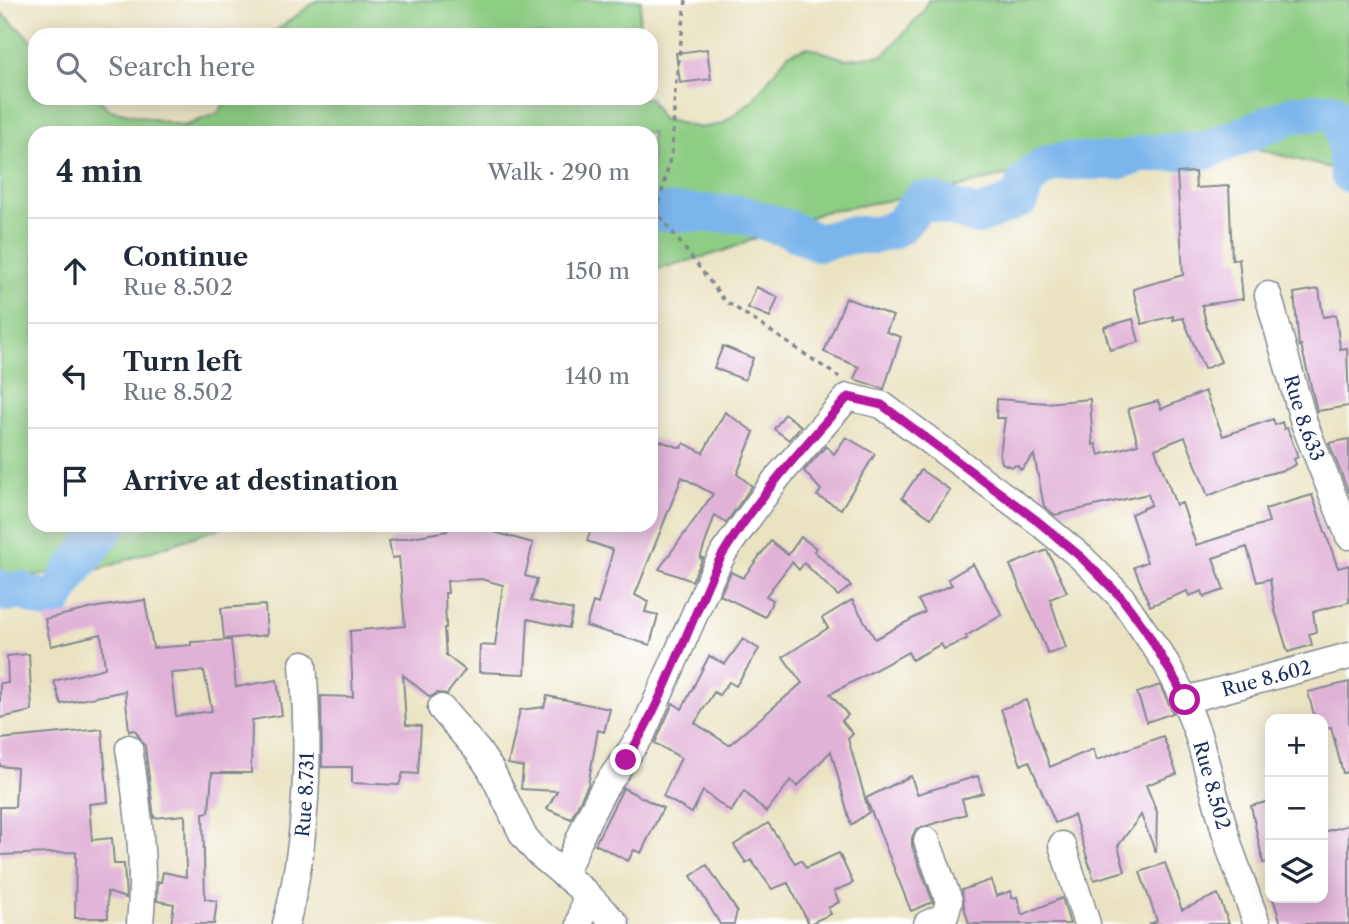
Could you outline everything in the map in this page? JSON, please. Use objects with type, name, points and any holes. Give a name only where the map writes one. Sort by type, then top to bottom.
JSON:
[{"type":"street","name":"Rue 8.633","points":[[1268,295],[1304,422],[1349,536]]},
{"type":"street","name":"Rue 8.502","points":[[564,875],[603,790],[642,734],[710,577],[724,552],[777,478],[848,397],[882,405],[1035,519],[1081,557],[1121,597],[1172,673],[1185,700],[1230,849],[1256,924]]},
{"type":"street","name":"Rue 8.602","points":[[1185,700],[1349,656]]},
{"type":"street","name":"Rue 8.731","points":[[286,924],[293,898],[307,774],[303,664]]},
{"type":"street","points":[[440,708],[491,770],[523,835],[538,853],[586,893],[616,924]]},
{"type":"street","points":[[129,748],[140,818],[143,860],[140,924]]},
{"type":"street","points":[[927,841],[949,901],[945,916],[927,924]]},
{"type":"street","points":[[1062,845],[1087,924]]},
{"type":"street","points":[[580,924],[586,893]]},
{"type":"path","points":[[658,208],[672,151],[675,89],[686,0]]},
{"type":"path","points":[[658,213],[724,300],[848,382]]},
{"type":"green space","points":[[318,0],[641,0],[639,28],[280,28]]},
{"type":"green space","points":[[928,0],[1349,0],[1349,173],[1257,149],[1113,146],[953,189],[823,212],[721,252],[658,269],[658,126],[185,126],[218,113],[223,105],[653,105],[662,119],[701,128],[722,124],[753,100],[788,54],[808,47],[845,59],[884,55],[924,11]]},
{"type":"green space","points":[[0,12],[28,37],[28,105],[105,105],[110,110],[185,126],[28,126],[28,532],[208,532],[100,569],[0,578]]},
{"type":"building","points":[[707,49],[711,79],[680,83],[676,53]]},
{"type":"building","points":[[1195,172],[1196,188],[1229,186],[1232,260],[1239,259],[1243,299],[1202,305],[1207,328],[1221,362],[1204,369],[1183,318],[1173,320],[1173,316],[1142,324],[1133,289],[1183,275],[1177,173]]},
{"type":"building","points":[[756,287],[778,297],[770,317],[748,308]]},
{"type":"building","points":[[1319,289],[1323,317],[1336,315],[1340,349],[1347,348],[1349,406],[1317,411],[1301,345],[1299,346],[1294,293]]},
{"type":"building","points":[[846,298],[893,316],[886,332],[901,337],[884,389],[854,379],[859,367],[824,352]]},
{"type":"building","points":[[1133,319],[1139,342],[1110,350],[1104,327]]},
{"type":"building","points":[[723,346],[753,358],[745,380],[714,368]]},
{"type":"building","points":[[1205,391],[1223,436],[1273,419],[1275,425],[1282,422],[1284,429],[1287,428],[1298,457],[1294,459],[1296,464],[1287,469],[1253,478],[1208,496],[1185,437],[1155,449],[1176,505],[1182,503],[1196,545],[1269,522],[1265,509],[1312,495],[1338,568],[1349,565],[1349,602],[1313,612],[1316,632],[1309,634],[1312,645],[1288,652],[1275,611],[1270,579],[1257,582],[1247,547],[1213,558],[1224,590],[1204,597],[1202,591],[1189,596],[1187,591],[1150,606],[1134,567],[1147,562],[1131,514],[1151,505],[1148,494],[1055,515],[1044,506],[1034,455],[1021,470],[1017,465],[1011,467],[1002,463],[1000,454],[1005,418],[996,418],[997,399],[1046,403],[1090,399],[1093,445],[1096,444],[1099,455],[1138,444],[1128,409],[1158,401],[1161,409]]},
{"type":"building","points":[[725,412],[754,432],[737,474],[752,486],[726,523],[715,515],[700,558],[703,558],[692,581],[659,569],[713,494],[682,477],[635,595],[648,602],[645,612],[658,615],[650,645],[586,626],[593,602],[598,604],[613,550],[587,541],[590,532],[658,532],[658,440],[681,448],[684,443],[703,453]]},
{"type":"building","points":[[785,414],[801,426],[789,440],[774,429]]},
{"type":"building","points":[[846,437],[875,454],[841,509],[817,496],[821,490],[804,471],[826,446],[834,454]]},
{"type":"building","points":[[1349,439],[1349,493],[1329,443]]},
{"type":"building","points":[[921,470],[950,490],[931,518],[902,498]]},
{"type":"building","points":[[441,532],[494,532],[533,543],[525,576],[537,579],[531,601],[573,610],[569,628],[528,619],[525,674],[479,672],[480,645],[495,646],[503,585],[481,579],[447,581],[444,628],[446,655],[465,670],[447,694],[437,693],[430,697],[403,675],[406,725],[421,726],[418,774],[403,773],[399,785],[352,783],[352,767],[322,767],[321,696],[353,697],[350,631],[405,626],[399,557],[392,558],[389,541]]},
{"type":"building","points":[[801,537],[816,548],[814,551],[851,586],[838,596],[804,563],[799,570],[792,562],[766,596],[773,600],[765,617],[720,595],[731,572],[743,578],[771,541],[788,555]]},
{"type":"building","points":[[1047,550],[1067,592],[1050,599],[1066,648],[1048,654],[1010,565]]},
{"type":"building","points":[[973,564],[1002,615],[966,636],[967,639],[944,649],[941,644],[912,660],[908,652],[830,694],[848,715],[842,721],[853,734],[848,739],[869,812],[851,825],[831,751],[797,787],[791,780],[766,812],[744,791],[731,812],[703,791],[692,813],[663,796],[681,758],[655,743],[673,703],[682,709],[709,656],[725,664],[743,639],[759,649],[736,686],[729,682],[719,695],[714,692],[695,723],[729,745],[802,683],[783,657],[828,628],[822,618],[852,600],[875,639],[925,612],[918,600],[952,585],[948,579]]},
{"type":"building","points":[[145,600],[153,648],[231,640],[236,687],[277,680],[282,715],[252,720],[251,773],[212,773],[209,812],[203,813],[205,899],[217,901],[214,924],[171,924],[174,904],[157,901],[158,882],[161,882],[163,872],[186,877],[185,815],[154,818],[145,746],[135,730],[129,731],[125,691],[61,704],[54,681],[105,668],[101,634],[51,646],[45,619]],"holes":[[[204,671],[212,711],[176,716],[171,673]]]},
{"type":"building","points":[[265,605],[267,635],[224,639],[221,608]]},
{"type":"building","points":[[29,654],[32,711],[0,718],[0,683],[8,683],[7,656]]},
{"type":"building","points":[[1349,682],[1349,772],[1343,773],[1331,727],[1328,728],[1328,714],[1314,714],[1308,692]]},
{"type":"building","points":[[1160,685],[1173,713],[1147,722],[1137,693]]},
{"type":"building","points":[[547,696],[610,709],[604,732],[598,730],[588,785],[571,819],[547,809],[557,791],[521,789],[523,767],[508,764],[520,710],[544,707]]},
{"type":"building","points":[[1026,700],[1050,767],[1093,749],[1097,760],[1163,736],[1177,774],[1146,785],[1157,812],[1156,853],[1141,815],[1118,846],[1125,871],[1094,880],[1074,815],[1055,823],[1029,761],[1021,765],[1001,709]]},
{"type":"building","points":[[102,729],[108,802],[89,804],[92,840],[112,838],[114,864],[124,864],[126,898],[107,892],[108,918],[75,918],[76,852],[0,855],[0,807],[15,807],[17,768],[0,766],[0,739]]},
{"type":"building","points":[[911,776],[917,794],[978,776],[983,793],[962,799],[966,814],[916,829],[912,846],[933,902],[911,911],[866,798]]},
{"type":"building","points":[[623,788],[663,808],[641,853],[634,850],[628,861],[595,844]]},
{"type":"building","points":[[1265,802],[1265,863],[1263,863],[1251,806]]},
{"type":"building","points":[[768,823],[795,863],[801,860],[806,868],[839,853],[853,883],[834,891],[839,902],[828,908],[831,914],[809,924],[788,883],[772,889],[751,860],[746,863],[734,845]]},
{"type":"building","points":[[1349,825],[1349,924],[1281,924],[1275,903],[1328,903],[1328,831]]},
{"type":"building","points":[[1165,863],[1182,910],[1218,894],[1229,924],[1149,924],[1157,921],[1140,872]]},
{"type":"building","points":[[707,865],[737,911],[734,924],[720,924],[691,876]]},
{"type":"building","points":[[991,880],[996,896],[1011,891],[1012,898],[1017,897],[1022,915],[1062,898],[1070,924],[969,924],[962,890]]},
{"type":"waterway","points":[[658,212],[741,214],[789,229],[818,243],[850,235],[875,235],[901,225],[920,201],[931,201],[979,216],[1021,199],[1024,185],[1048,164],[1065,161],[1117,161],[1143,154],[1208,150],[1294,114],[1331,111],[1343,122],[1349,174]]},
{"type":"waterway","points":[[0,588],[7,593],[20,590],[53,603],[70,574],[103,532]]},
{"type":"route","points":[[626,760],[658,702],[710,577],[724,552],[777,478],[848,397],[882,405],[1035,519],[1081,557],[1121,597],[1145,629],[1185,700]]}]
